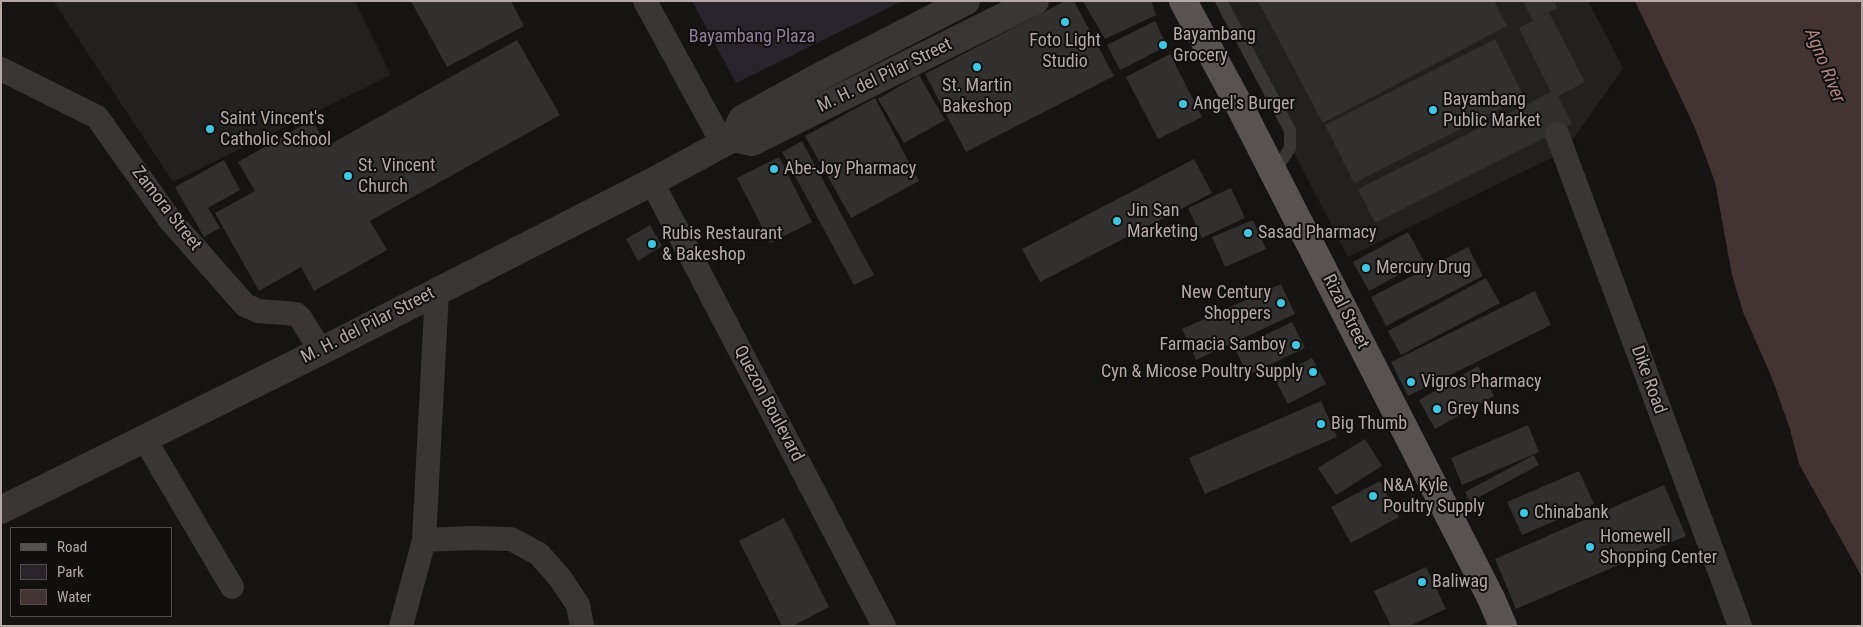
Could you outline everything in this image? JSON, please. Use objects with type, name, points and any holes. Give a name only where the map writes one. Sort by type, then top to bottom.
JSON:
[{"type":"main road","name":"Rizal Street","points":[[1183,1],[1274,173],[1491,598],[1503,626]]},
{"type":"street","points":[[645,1],[728,141]]},
{"type":"street","name":"M. H. del Pilar Street","points":[[1,510],[321,351],[652,182],[728,141],[742,119],[966,1]]},
{"type":"street","name":"M. H. del Pilar Street","points":[[728,141],[752,142],[1035,1]]},
{"type":"street","name":"Zamora Street","points":[[1,69],[97,118],[170,220],[245,305],[258,311],[296,314],[321,351]]},
{"type":"street","name":"Dike Road","points":[[1557,134],[1740,626]]},
{"type":"street","name":"Quezon Boulevard","points":[[652,182],[884,626]]},
{"type":"street","points":[[401,626],[424,540],[438,292]]},
{"type":"street","points":[[144,438],[232,586]]},
{"type":"street","points":[[424,540],[512,539],[539,554],[560,578],[578,605],[582,626]]},
{"type":"lane","points":[[1221,1],[1290,130],[1290,148],[1274,173]]},
{"type":"shaded area","name":"Saint Vincent's Catholic School","points":[[355,1],[391,75],[173,182],[54,2]]},
{"type":"shaded area","name":"Bayambang Public Market","points":[[1215,1],[1588,1],[1623,68],[1564,152],[1348,257]]},
{"type":"green space","name":"Bayambang Plaza","points":[[692,1],[902,1],[736,83]]},
{"type":"water","name":"Agno River","points":[[1635,1],[1862,1],[1862,577],[1799,464],[1790,429],[1772,378],[1743,312],[1732,275],[1715,182],[1695,128]]},
{"type":"building","points":[[411,1],[511,1],[524,26],[447,67]]},
{"type":"building","points":[[1065,1],[1074,1],[1114,76],[966,152],[925,74]]},
{"type":"building","points":[[1083,1],[1151,1],[1156,15],[1105,39]]},
{"type":"building","points":[[1258,1],[1494,1],[1507,26],[1323,123]]},
{"type":"building","points":[[1523,1],[1554,1],[1557,8],[1541,16],[1549,13],[1585,82],[1558,96],[1572,124],[1375,223],[1358,189],[1551,92],[1519,28],[1533,21]]},
{"type":"building","points":[[1155,21],[1167,46],[1120,70],[1107,45]]},
{"type":"building","points":[[1495,39],[1524,97],[1354,183],[1325,125]]},
{"type":"building","name":"St. Vincent Church","points":[[517,40],[560,115],[370,221],[387,250],[314,291],[301,267],[259,291],[215,213],[255,191],[238,162],[312,120],[327,146]]},
{"type":"building","points":[[1170,54],[1202,117],[1158,139],[1126,77]]},
{"type":"building","points":[[919,75],[945,120],[904,143],[878,99]]},
{"type":"building","points":[[875,98],[919,181],[851,218],[805,136]]},
{"type":"building","points":[[802,141],[874,275],[854,285],[782,152]]},
{"type":"building","points":[[779,157],[812,222],[770,243],[737,178]]},
{"type":"building","name":"Jin San Marketing","points":[[1194,159],[1212,193],[1040,282],[1022,249]]},
{"type":"building","points":[[224,160],[240,190],[208,208],[220,228],[204,237],[175,187]]},
{"type":"building","points":[[1231,188],[1245,218],[1202,238],[1188,208]]},
{"type":"building","points":[[1253,220],[1266,249],[1225,267],[1212,237]]},
{"type":"building","points":[[650,225],[662,246],[638,261],[626,239]]},
{"type":"building","points":[[1408,232],[1424,261],[1369,291],[1353,262]]},
{"type":"building","points":[[1468,247],[1483,276],[1386,326],[1371,297]]},
{"type":"building","points":[[1486,278],[1500,303],[1401,355],[1388,331]]},
{"type":"building","points":[[1281,284],[1295,314],[1196,360],[1182,329]]},
{"type":"building","points":[[1535,291],[1551,325],[1408,396],[1391,362]]},
{"type":"building","points":[[1292,322],[1305,348],[1248,375],[1235,349]]},
{"type":"building","points":[[1312,358],[1326,384],[1288,404],[1274,378]]},
{"type":"building","points":[[1478,366],[1494,396],[1435,429],[1419,400]]},
{"type":"building","points":[[1321,401],[1337,437],[1205,494],[1189,458]]},
{"type":"building","points":[[1528,425],[1539,452],[1462,485],[1451,458]]},
{"type":"building","points":[[1365,439],[1382,466],[1336,495],[1318,468]]},
{"type":"building","points":[[1534,455],[1539,465],[1470,502],[1465,492]]},
{"type":"building","points":[[1579,471],[1594,504],[1522,535],[1507,502]]},
{"type":"building","points":[[1380,481],[1399,517],[1351,543],[1331,507]]},
{"type":"building","name":"Homewell Shopping Center","points":[[1664,485],[1686,536],[1516,609],[1495,559]]},
{"type":"building","points":[[784,518],[829,607],[793,626],[782,626],[739,541]]},
{"type":"building","points":[[1426,567],[1446,609],[1409,626],[1391,626],[1374,591]]},
{"type":"place","name":"Foto Light Studio","points":[[1065,22]]},
{"type":"place","name":"Bayambang Grocery","points":[[1163,45]]},
{"type":"place","name":"St. Martin Bakeshop","points":[[977,67]]},
{"type":"place","name":"Angel's Burger","points":[[1183,104]]},
{"type":"place","name":"Bayambang Public Market","points":[[1433,110]]},
{"type":"place","name":"Saint Vincent's Catholic School","points":[[210,129]]},
{"type":"place","name":"Abe-Joy Pharmacy","points":[[774,169]]},
{"type":"place","name":"St. Vincent Church","points":[[348,176]]},
{"type":"place","name":"Jin San Marketing","points":[[1117,221]]},
{"type":"place","name":"Sasad Pharmacy","points":[[1248,233]]},
{"type":"place","name":"Rubis Restaurant & Bakeshop","points":[[652,244]]},
{"type":"place","name":"Mercury Drug","points":[[1366,268]]},
{"type":"place","name":"New Century Shoppers","points":[[1281,303]]},
{"type":"place","name":"Farmacia Samboy","points":[[1296,345]]},
{"type":"place","name":"Cyn & Micose Poultry Supply","points":[[1313,372]]},
{"type":"place","name":"Vigros Pharmacy","points":[[1411,382]]},
{"type":"place","name":"Grey Nuns","points":[[1437,409]]},
{"type":"place","name":"Big Thumb","points":[[1321,424]]},
{"type":"place","name":"N&A Kyle Poultry Supply","points":[[1373,496]]},
{"type":"place","name":"Chinabank","points":[[1524,513]]},
{"type":"place","name":"Homewell Shopping Center","points":[[1590,547]]},
{"type":"place","name":"Baliwag","points":[[1422,582]]}]
